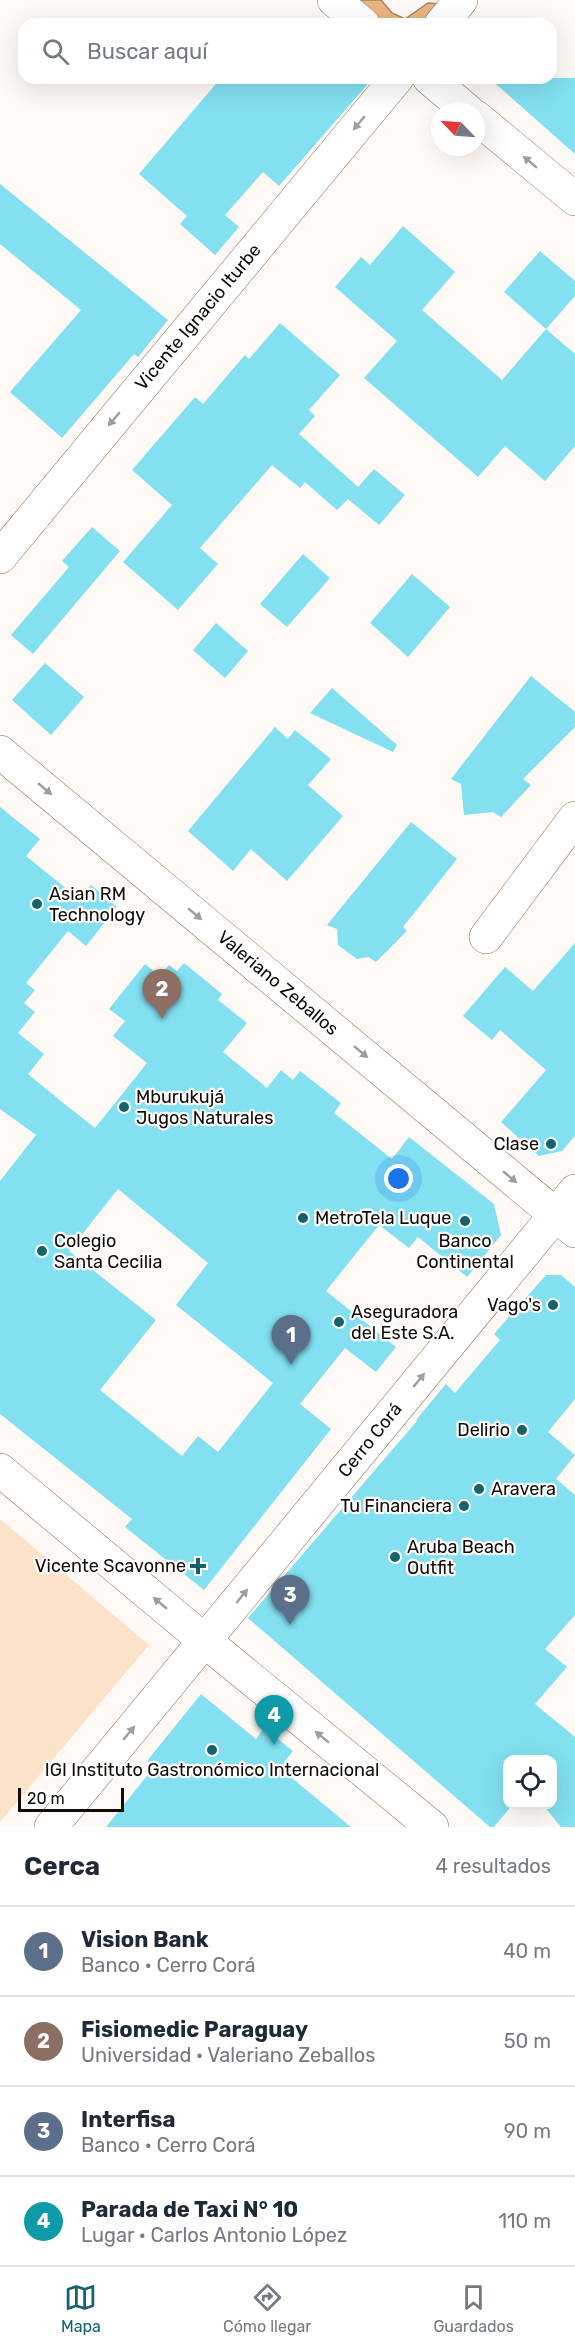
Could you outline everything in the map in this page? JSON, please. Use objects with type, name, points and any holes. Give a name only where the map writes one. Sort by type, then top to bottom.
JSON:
[{"type":"street","points":[[334,0],[356,18]]},
{"type":"street","points":[[446,18],[461,0]]},
{"type":"street","name":"Vicente Ignacio Iturbe","points":[[0,557],[392,84]]},
{"type":"street","points":[[436,84],[457,102]]},
{"type":"street","points":[[485,124],[575,199]]},
{"type":"street","name":"Valeriano Zeballos","points":[[0,752],[568,1212]]},
{"type":"street","points":[[486,937],[575,818]]},
{"type":"street","name":"Cerro Corá","points":[[51,1827],[205,1641],[568,1212]]},
{"type":"street","points":[[0,1470],[432,1827]]},
{"type":"shaded area","points":[[345,0],[381,0],[392,13],[403,18],[366,18]]},
{"type":"shaded area","points":[[428,3],[442,4],[441,18],[406,18]]},
{"type":"shaded area","points":[[0,1519],[149,1645],[0,1822]]},
{"type":"building","points":[[557,78],[575,78],[575,154],[496,84],[557,84]]},
{"type":"building","points":[[216,84],[368,84],[279,186],[263,172],[225,215],[239,227],[215,255],[180,224],[187,216],[139,174]]},
{"type":"building","points":[[0,184],[168,320],[138,357],[134,354],[62,438],[10,392],[81,310],[0,244]]},
{"type":"building","points":[[403,226],[455,272],[422,310],[502,380],[546,329],[575,354],[575,446],[545,481],[505,446],[478,477],[364,378],[397,341],[335,287],[361,257],[370,265]]},
{"type":"building","points":[[540,251],[575,281],[575,296],[546,329],[504,292]]},
{"type":"building","points":[[280,323],[340,375],[309,410],[315,416],[299,434],[358,487],[374,469],[405,495],[379,525],[348,499],[337,510],[305,482],[300,488],[272,465],[200,548],[218,564],[178,610],[123,562],[172,505],[132,470],[195,397],[203,404],[245,355],[249,359]]},
{"type":"building","points":[[92,527],[120,551],[33,654],[11,635],[69,567],[62,561]]},
{"type":"building","points":[[303,554],[330,578],[287,627],[260,604]]},
{"type":"building","points":[[412,574],[450,607],[408,657],[370,623]]},
{"type":"building","points":[[216,623],[248,651],[225,678],[193,650]]},
{"type":"building","points":[[45,663],[84,697],[51,735],[12,700]]},
{"type":"building","points":[[531,676],[575,712],[575,727],[523,779],[531,785],[501,817],[493,812],[464,815],[461,784],[451,779]]},
{"type":"building","points":[[332,688],[397,745],[393,752],[310,713]]},
{"type":"building","points":[[275,727],[288,739],[295,730],[331,759],[308,785],[343,816],[287,881],[251,849],[233,871],[188,831]]},
{"type":"building","points":[[0,807],[40,839],[26,856],[79,899],[91,885],[117,907],[86,946],[68,931],[26,983],[35,990],[24,1003],[35,1012],[18,1033],[44,1054],[28,1074],[62,1102],[95,1128],[147,1063],[113,1036],[125,1021],[109,1009],[145,964],[160,976],[169,965],[177,971],[184,963],[222,994],[218,1000],[247,1023],[223,1052],[267,1088],[281,1070],[293,1080],[300,1071],[341,1103],[334,1113],[392,1159],[409,1137],[494,1204],[501,1235],[467,1277],[418,1237],[409,1248],[379,1225],[326,1291],[396,1347],[376,1372],[345,1348],[300,1404],[331,1429],[204,1590],[125,1527],[132,1519],[0,1414],[0,1181],[36,1135],[0,1109]],"holes":[[[118,1189],[208,1263],[176,1305],[273,1383],[218,1452],[198,1436],[182,1456],[100,1390],[156,1320],[69,1251]]]},
{"type":"building","points":[[411,822],[457,859],[403,927],[407,931],[376,962],[368,957],[357,959],[338,945],[337,929],[327,925]]},
{"type":"building","points":[[575,943],[575,1136],[562,1151],[539,1156],[501,1122],[546,1070],[500,1030],[492,1040],[463,1016],[505,967],[533,991]]},
{"type":"building","points":[[546,1275],[561,1275],[575,1287],[575,1399],[548,1432],[575,1455],[556,1479],[575,1495],[575,1615],[545,1649],[567,1667],[535,1704],[575,1737],[575,1827],[561,1827],[546,1809],[557,1809],[557,1755],[503,1755],[503,1809],[509,1809],[494,1827],[490,1827],[248,1618],[446,1384],[455,1393],[500,1340],[494,1334]]},
{"type":"building","name":"IGI Instituto Gastronómico Internacional","points":[[201,1694],[256,1739],[264,1728],[293,1751],[284,1762],[296,1773],[292,1778],[351,1827],[106,1827],[154,1767],[147,1761]]},
{"type":"place","name":"Asian RM Technology","points":[[37,904]]},
{"type":"place","name":"Fisiomedic Paraguay","points":[[162,1019]]},
{"type":"place","name":"Mburukujá Jugos Naturales","points":[[124,1107]]},
{"type":"place","name":"Clase","points":[[551,1144]]},
{"type":"place","name":"MetroTela Luque","points":[[303,1218]]},
{"type":"place","name":"Banco Continental","points":[[465,1221]]},
{"type":"place","name":"Colegio Santa Cecilia","points":[[42,1251]]},
{"type":"place","name":"Vago's","points":[[553,1305]]},
{"type":"place","name":"Aseguradora del Este S.A.","points":[[339,1322]]},
{"type":"place","name":"Vision Bank","points":[[291,1365]]},
{"type":"place","name":"Delirio","points":[[522,1430]]},
{"type":"place","name":"Aravera","points":[[479,1489]]},
{"type":"place","name":"Tu Financiera","points":[[464,1506]]},
{"type":"place","name":"Aruba Beach Outfit","points":[[395,1557]]},
{"type":"place","name":"Vicente Scavonne","points":[[198,1566]]},
{"type":"place","name":"Interfisa","points":[[290,1625]]},
{"type":"place","name":"Parada de Taxi N° 10","points":[[274,1745]]},
{"type":"place","name":"IGI Instituto Gastronómico Internacional","points":[[212,1750]]}]
